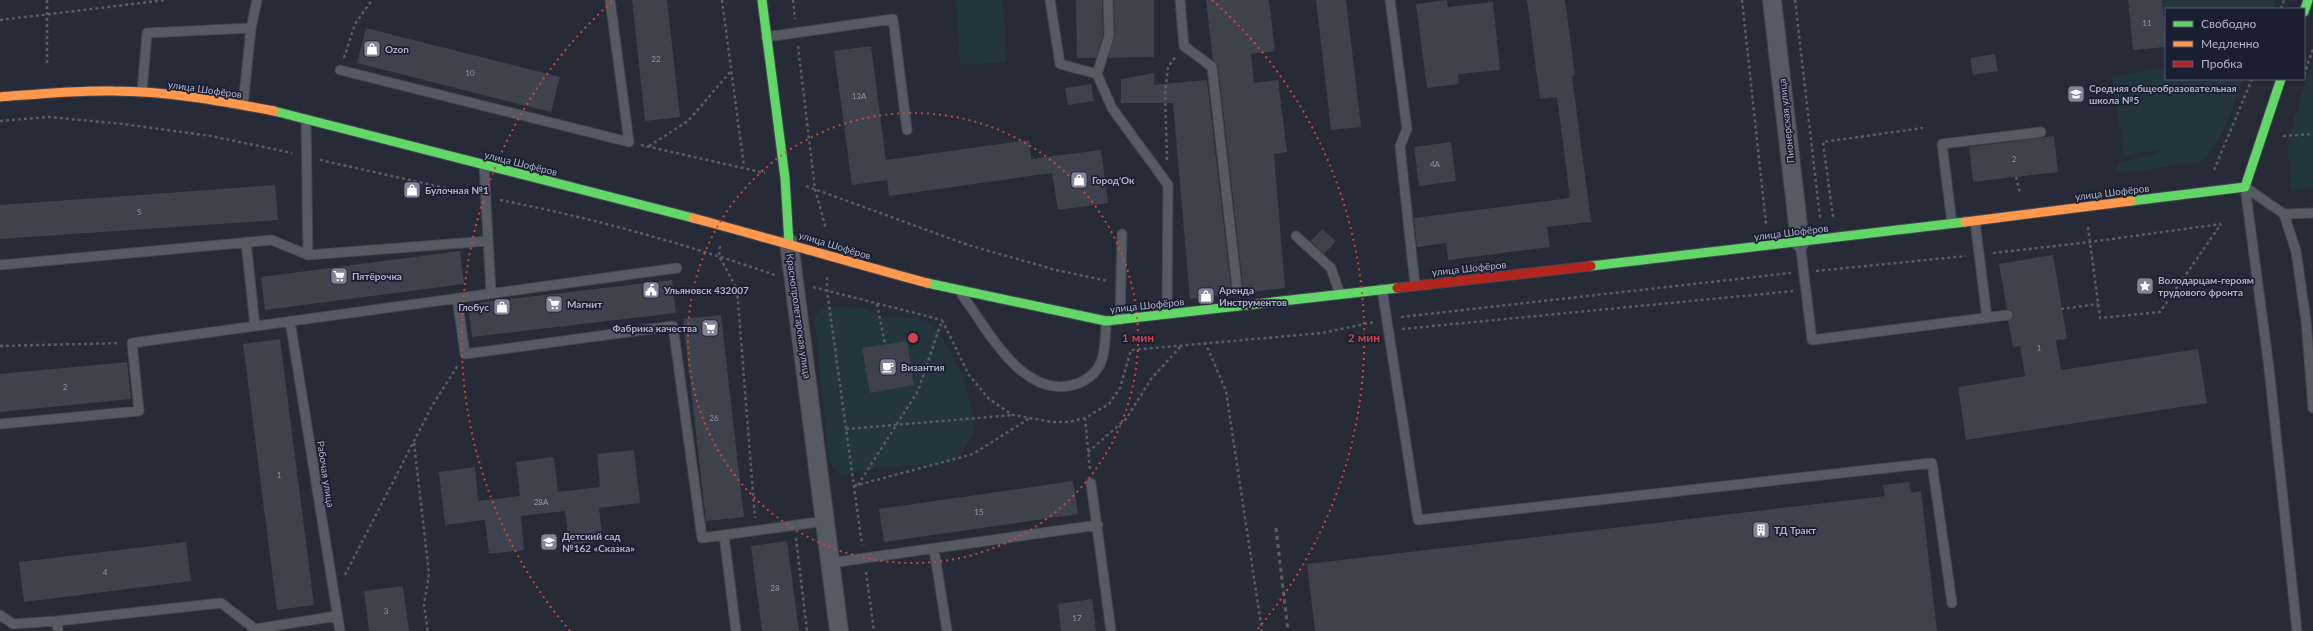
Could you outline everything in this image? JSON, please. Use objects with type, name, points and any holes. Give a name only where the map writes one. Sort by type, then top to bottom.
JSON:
[{"type":"street","name":"Краснопролетарская улица","points":[[762,0],[784,178],[789,243],[839,631]]},
{"type":"street","name":"Пионерская улица","points":[[1772,0],[1800,242]]},
{"type":"street","points":[[2245,187],[2281,80]]},
{"type":"street","name":"улица Шофёров","points":[[0,97],[89,90],[142,92],[216,100],[306,120],[789,243],[827,256],[959,291],[1106,321],[1800,242],[2245,187]]},
{"type":"lane","points":[[243,106],[250,28],[257,0]]},
{"type":"lane","points":[[340,70],[629,142],[610,0]]},
{"type":"lane","points":[[1050,0],[1060,64],[1098,74]]},
{"type":"lane","points":[[1108,0],[1109,36],[1098,74],[1112,108],[1168,185],[1167,314]]},
{"type":"lane","points":[[1180,0],[1184,46],[1212,67],[1237,286]]},
{"type":"lane","points":[[1390,0],[1407,129],[1400,146],[1415,285]]},
{"type":"lane","points":[[766,37],[796,31],[893,19],[907,130]]},
{"type":"lane","points":[[142,92],[147,33],[250,28]]},
{"type":"lane","points":[[306,120],[308,255]]},
{"type":"lane","points":[[1952,224],[1942,144],[2041,132]]},
{"type":"lane","points":[[484,165],[491,293]]},
{"type":"lane","points":[[2245,187],[2284,214],[2313,213]]},
{"type":"lane","points":[[2245,187],[2269,368],[2296,631]]},
{"type":"lane","points":[[2284,214],[2296,251],[2306,321],[2313,408]]},
{"type":"lane","points":[[1975,221],[1988,318]]},
{"type":"lane","points":[[1120,320],[1122,234]]},
{"type":"lane","points":[[1296,236],[1331,268],[1340,294]]},
{"type":"lane","points":[[0,265],[272,240],[308,255],[488,241]]},
{"type":"lane","points":[[246,242],[255,326]]},
{"type":"lane","points":[[1800,242],[1812,340],[2008,315]]},
{"type":"lane","points":[[0,424],[139,410],[132,343],[677,268]]},
{"type":"lane","points":[[1382,289],[1418,520],[1932,464],[1952,603]]},
{"type":"lane","points":[[959,291],[1014,366],[1028,377],[1043,384],[1058,386],[1074,385],[1086,380],[1095,373],[1101,364],[1105,350],[1106,321]]},
{"type":"lane","points":[[457,298],[465,354],[673,326],[702,538],[825,521]]},
{"type":"lane","name":"Рабочая улица","points":[[290,321],[340,631]]},
{"type":"lane","points":[[1091,483],[1098,525],[1110,631]]},
{"type":"lane","points":[[830,564],[1098,525]]},
{"type":"lane","points":[[724,535],[736,631]]},
{"type":"lane","points":[[934,549],[946,631]]},
{"type":"lane","points":[[0,615],[13,624],[57,621],[221,603],[255,629],[337,616]]},
{"type":"lane","points":[[57,621],[58,631]]},
{"type":"path","points":[[47,0],[47,63]]},
{"type":"path","points":[[0,20],[48,13],[166,0]]},
{"type":"path","points":[[340,70],[355,24],[372,0]]},
{"type":"path","points":[[629,142],[744,168],[722,0]]},
{"type":"path","points":[[793,0],[815,189],[826,229]]},
{"type":"path","points":[[1742,0],[1766,224]]},
{"type":"path","points":[[1795,0],[1820,218]]},
{"type":"path","points":[[1168,185],[1165,93],[1168,67],[1184,46]]},
{"type":"path","points":[[2305,72],[2313,49]]},
{"type":"path","points":[[648,146],[688,121],[731,71]]},
{"type":"path","points":[[2216,170],[2252,80]]},
{"type":"path","points":[[0,121],[49,117],[123,124],[211,136],[306,156],[326,162],[486,198],[564,213],[720,256],[778,276]]},
{"type":"path","points":[[1833,217],[1823,142],[1923,128]]},
{"type":"path","points":[[2283,137],[2313,134]]},
{"type":"path","points":[[2016,177],[2020,193]]},
{"type":"path","points":[[815,189],[968,245],[1056,270],[1122,285]]},
{"type":"path","points":[[1131,350],[1205,342],[1322,334],[1387,319],[1804,272],[2090,242],[2221,224],[2160,312],[2100,318],[2090,242],[2086,207]]},
{"type":"path","points":[[720,256],[737,289],[756,531]]},
{"type":"path","points":[[827,271],[827,290],[874,631]]},
{"type":"path","points":[[810,286],[942,320],[918,391],[858,485]]},
{"type":"path","points":[[1388,331],[1806,290]]},
{"type":"path","points":[[877,303],[885,344]]},
{"type":"path","points":[[2061,309],[2098,304]]},
{"type":"path","points":[[1205,342],[1226,391],[1262,631]]},
{"type":"path","points":[[0,346],[132,343]]},
{"type":"path","points":[[1088,452],[1126,419],[1151,379],[1182,345]]},
{"type":"path","points":[[334,597],[432,406],[465,354]]},
{"type":"path","points":[[846,428],[1014,415]]},
{"type":"path","points":[[854,486],[973,454],[1030,418]]},
{"type":"path","points":[[1085,418],[1091,483]]},
{"type":"path","points":[[414,442],[430,574],[424,605],[428,631]]},
{"type":"path","points":[[794,526],[807,631]]},
{"type":"shaded area","points":[[956,0],[1003,0],[1007,62],[960,65]]},
{"type":"shaded area","points":[[2163,0],[2277,0],[2273,8],[2165,8],[2165,27]]},
{"type":"shaded area","points":[[2313,60],[2313,188],[2291,191],[2287,142]]},
{"type":"shaded area","points":[[2165,67],[2165,80],[2244,80],[2221,135],[2215,146],[2201,162],[2126,172],[2116,170],[2118,163],[2158,153],[2160,150],[2124,156],[2112,76]]},
{"type":"shaded area","points":[[826,306],[863,308],[883,317],[916,318],[929,322],[939,332],[964,377],[976,426],[972,438],[960,455],[946,463],[875,468],[841,475],[832,466],[828,455],[814,316]]},
{"type":"building","points":[[632,0],[667,0],[680,117],[645,121]]},
{"type":"building","points":[[1076,0],[1102,0],[1103,35],[1096,58],[1077,58]]},
{"type":"building","points":[[1114,0],[1154,0],[1154,57],[1108,58],[1115,36]]},
{"type":"building","points":[[1206,0],[1269,0],[1275,51],[1251,54],[1254,83],[1278,80],[1287,152],[1274,154],[1285,288],[1190,299],[1173,103],[1121,103],[1121,79],[1154,73],[1154,85],[1207,80],[1231,288],[1234,292],[1240,292],[1243,286],[1218,66],[1213,60]]},
{"type":"building","points":[[1316,0],[1346,0],[1361,127],[1331,130]]},
{"type":"building","points":[[1447,0],[1448,7],[1493,2],[1500,70],[1458,74],[1459,84],[1427,88],[1416,4]]},
{"type":"building","points":[[1527,0],[1565,0],[1575,75],[1572,76],[1591,222],[1547,227],[1550,247],[1448,260],[1446,243],[1417,247],[1414,218],[1570,198],[1557,97],[1540,99]]},
{"type":"building","points":[[2128,0],[2162,0],[2165,47],[2133,50]]},
{"type":"building","points":[[366,28],[560,77],[551,112],[357,63]]},
{"type":"building","points":[[871,46],[886,160],[1029,140],[1031,159],[1101,150],[1108,203],[1058,210],[1052,173],[889,196],[887,180],[852,185],[834,51]]},
{"type":"building","points":[[1995,54],[1998,71],[1973,75],[1970,58]]},
{"type":"building","points":[[1091,84],[1094,101],[1068,105],[1065,88]]},
{"type":"building","points":[[2054,136],[2058,172],[1973,182],[1969,147]]},
{"type":"building","points":[[1451,142],[1456,181],[1419,186],[1414,147]]},
{"type":"building","points":[[275,185],[278,220],[0,239],[0,205]]},
{"type":"building","points":[[1322,229],[1336,241],[1324,254],[1311,241]]},
{"type":"building","points":[[460,251],[464,284],[265,310],[261,277]]},
{"type":"building","points":[[2053,255],[2067,339],[2056,340],[2061,370],[2198,349],[2207,403],[1966,440],[1958,387],[2025,376],[2020,346],[2013,347],[2008,321],[2013,318],[2014,314],[2011,310],[2007,309],[1999,264]]},
{"type":"building","points":[[672,280],[676,313],[472,337],[468,304]]},
{"type":"building","points":[[721,315],[744,517],[706,521],[683,319]]},
{"type":"building","points":[[280,339],[314,605],[277,610],[243,344]]},
{"type":"building","name":"Византия","points":[[907,341],[914,385],[870,393],[862,348]]},
{"type":"building","points":[[127,362],[131,399],[0,412],[0,374]]},
{"type":"building","points":[[634,450],[640,503],[599,508],[603,541],[569,545],[565,511],[521,516],[524,550],[489,554],[485,520],[445,525],[439,472],[475,467],[478,501],[520,496],[516,462],[554,457],[558,492],[600,487],[597,454]]},
{"type":"building","points":[[1073,481],[1078,514],[884,542],[879,509]]},
{"type":"building","name":"ТД Тракт","points":[[1909,482],[1911,493],[1921,491],[1937,631],[1315,631],[1307,564],[1885,496],[1883,485]]},
{"type":"building","points":[[787,541],[799,631],[762,631],[751,546]]},
{"type":"building","points":[[186,542],[191,581],[24,602],[19,562]]},
{"type":"building","points":[[403,586],[409,631],[369,631],[364,591]]},
{"type":"building","points":[[1092,599],[1096,631],[1061,631],[1058,604]]},
{"type":"railway","points":[[1276,528],[1288,631]]},
{"type":"traffic: fast","points":[[762,0],[785,178],[789,243]]},
{"type":"traffic: fast","points":[[2305,9],[2308,0]]},
{"type":"traffic: fast","points":[[2131,201],[2245,187],[2281,80]]},
{"type":"traffic: fast","points":[[274,111],[693,218]]},
{"type":"traffic: fast","points":[[1591,266],[1965,222]]},
{"type":"traffic: fast","points":[[927,283],[1106,321],[1397,288]]},
{"type":"traffic: slow","points":[[0,97],[71,92],[133,91],[194,97],[274,111]]},
{"type":"traffic: slow","points":[[1965,222],[2131,201]]},
{"type":"traffic: slow","points":[[693,218],[927,283]]},
{"type":"traffic: jam","points":[[1397,288],[1591,266]]},
{"type":"place","name":"Ozon","points":[[372,49]]},
{"type":"place","name":"Средняя общеобразовательная школа №5","points":[[2076,94]]},
{"type":"place","name":"Город'Ок","points":[[1079,180]]},
{"type":"place","name":"Булочная №1","points":[[412,190]]},
{"type":"place","name":"Пятёрочка","points":[[339,276]]},
{"type":"place","name":"Володарцам-героям трудового фронта","points":[[2145,286]]},
{"type":"place","name":"Ульяновск 432007","points":[[651,290]]},
{"type":"place","name":"Аренда Инструментов","points":[[1206,296]]},
{"type":"place","name":"Магнит","points":[[554,304]]},
{"type":"place","name":"Глобус","points":[[502,307]]},
{"type":"place","name":"Фабрика качества","points":[[710,328]]},
{"type":"place","name":"Византия","points":[[888,367]]},
{"type":"place","name":"ТД Тракт","points":[[1761,530]]},
{"type":"place","name":"Детский сад №162 «Сказка»","points":[[549,542]]}]
